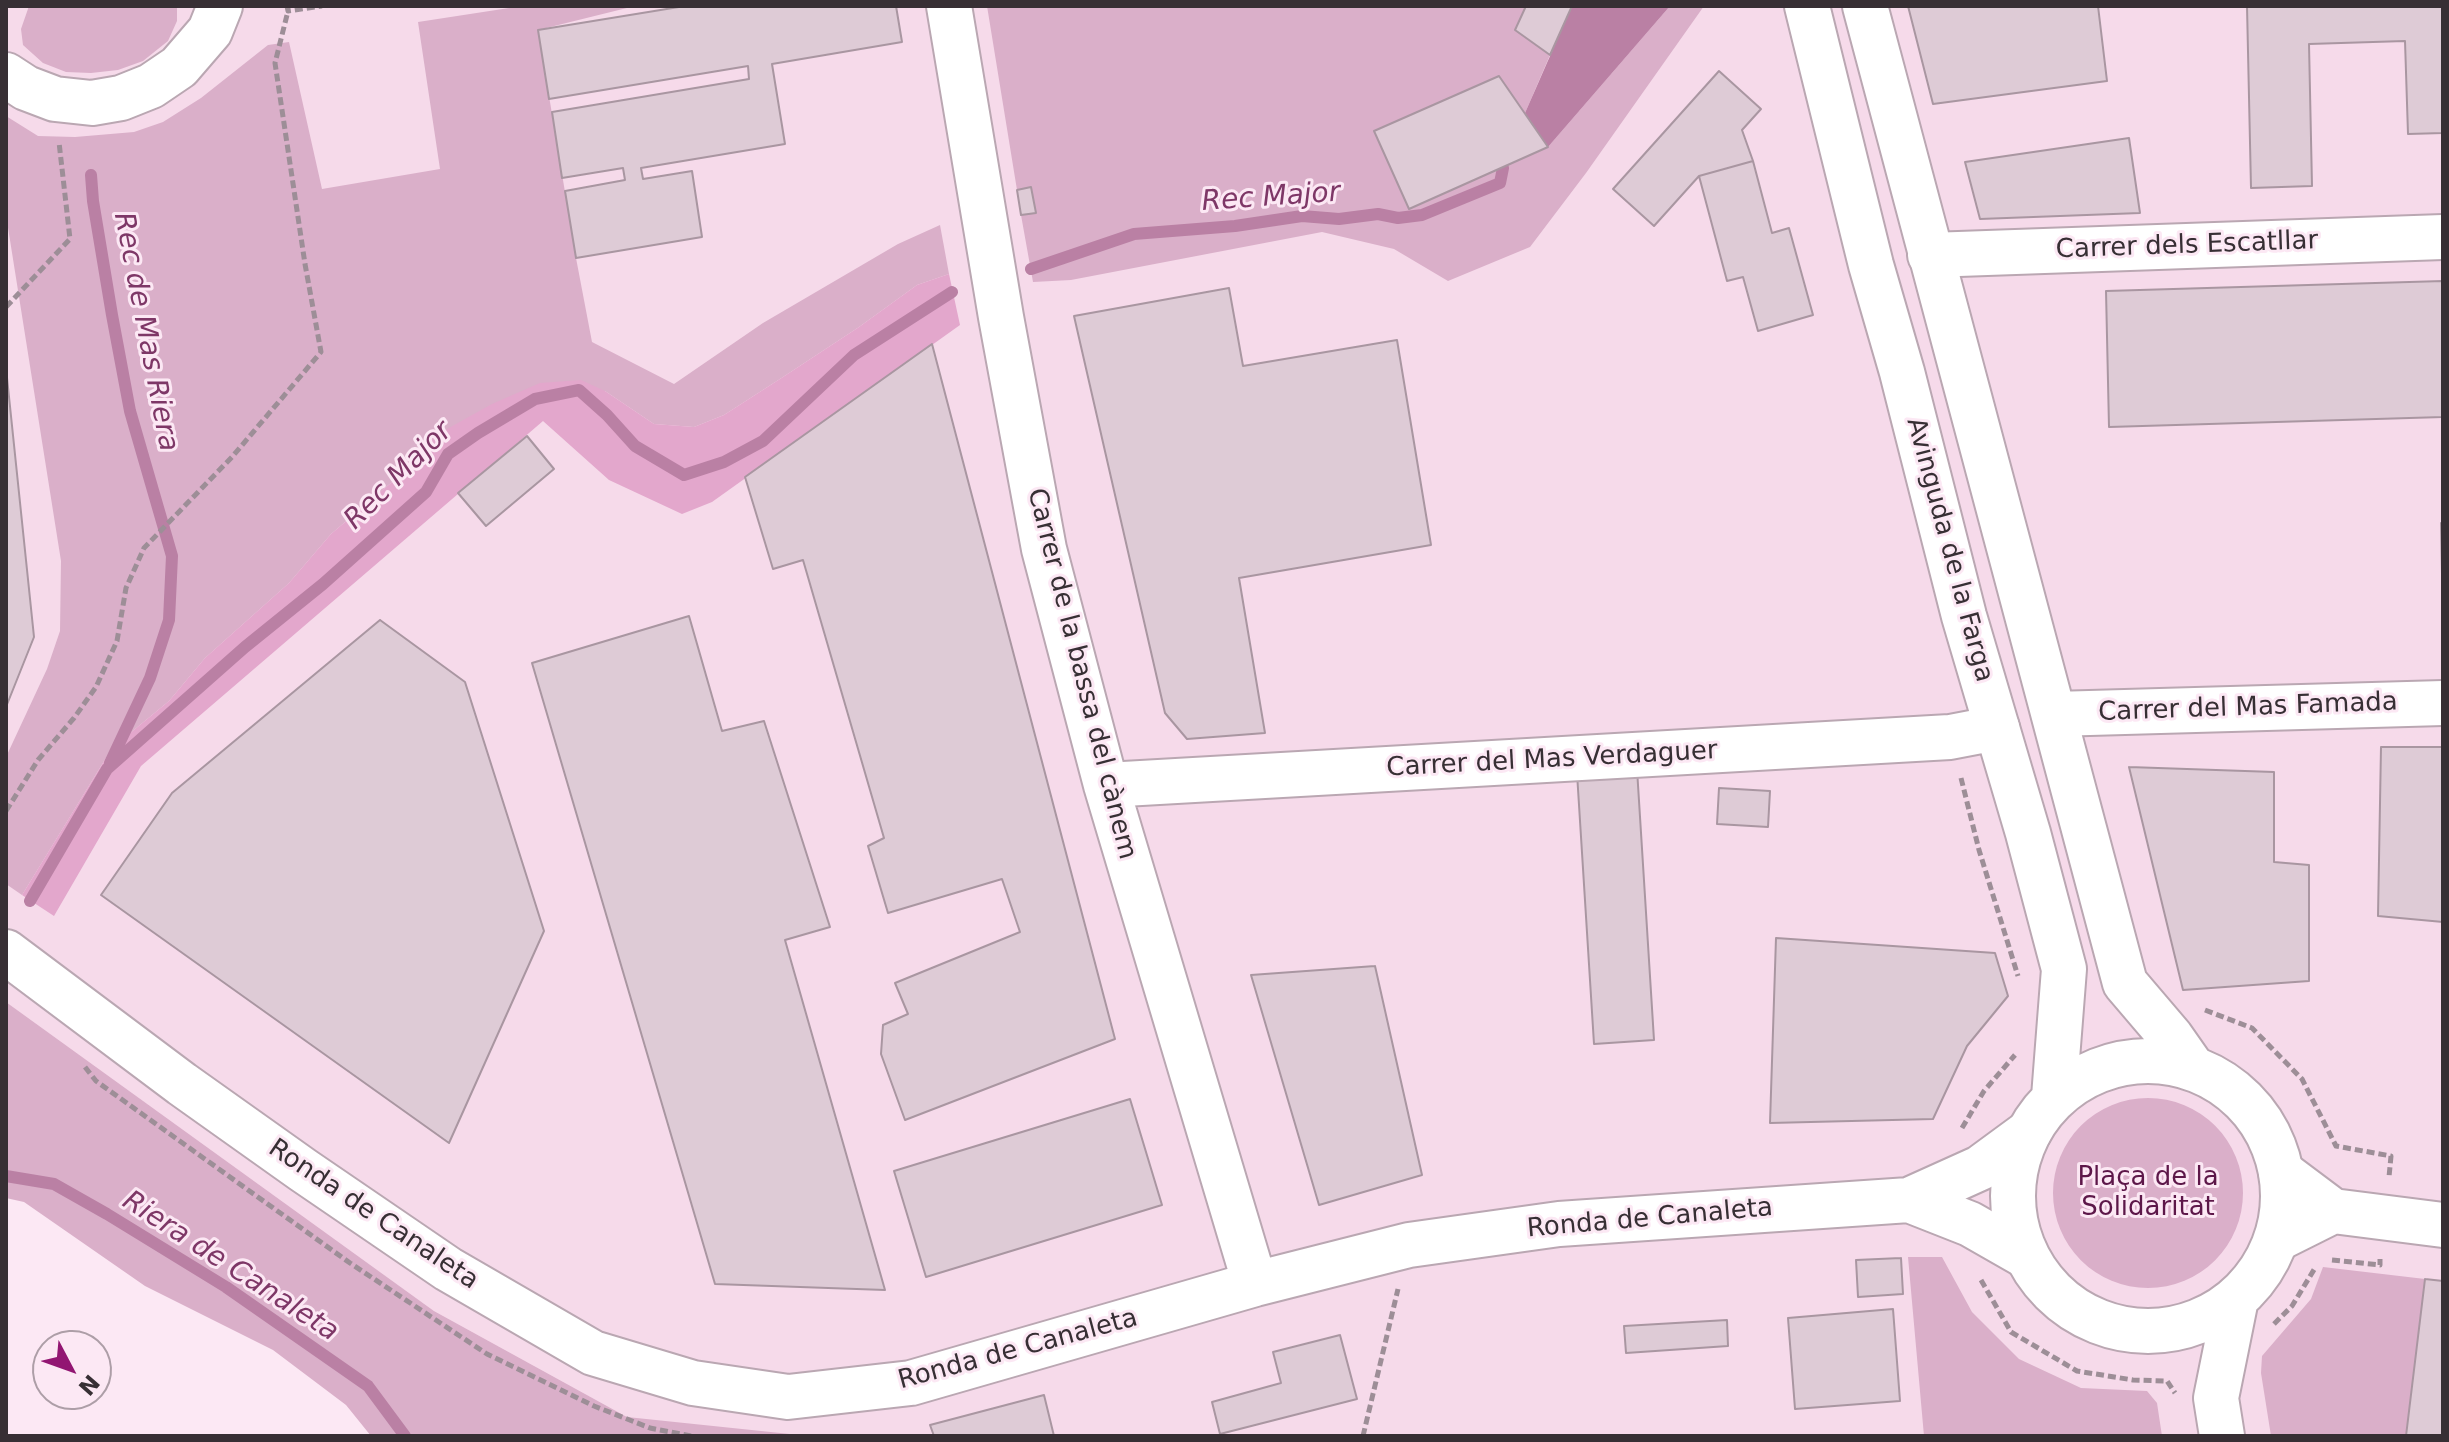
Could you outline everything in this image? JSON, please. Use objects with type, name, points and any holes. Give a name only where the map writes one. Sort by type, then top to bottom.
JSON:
[{"type":"street","points":[[6,75],[26,88],[55,99],[92,103],[121,98],[151,86],[179,67],[210,31],[220,6]]},
{"type":"street","name":"Carrer de la bassa del cànem","points":[[949,6],[1044,549],[1106,785],[1255,1284]]},
{"type":"street","name":"Avinguda de la Farga","points":[[1807,6],[1871,265],[1902,372],[1964,616],[2028,833],[2064,969],[2054,1097]]},
{"type":"street","points":[[1865,6],[2125,983],[2192,1067]]},
{"type":"street","name":"Carrer dels Escatllar","points":[[1930,255],[2443,237]]},
{"type":"street","name":"Carrer del Mas Famada","points":[[2054,714],[2443,703]]},
{"type":"street","name":"Carrer del Mas Verdaguer","points":[[1106,785],[1950,737],[1997,728]]},
{"type":"street","name":"Ronda de Canaleta","points":[[6,952],[206,1101],[448,1269],[593,1353],[693,1383],[788,1397],[911,1383],[1255,1284],[1409,1245],[1559,1224],[1909,1200],[1980,1168],[2029,1132]]},
{"type":"street","points":[[2156,1060],[2192,1067],[2230,1086],[2259,1117],[2278,1155],[2285,1197],[2277,1239],[2261,1272],[2236,1299],[2204,1320],[2164,1331],[2122,1329],[2083,1316],[2050,1291],[2026,1256],[2014,1217],[2014,1173],[2029,1132],[2054,1097],[2085,1075],[2119,1063],[2156,1060]]},
{"type":"street","points":[[2281,1172],[2333,1211],[2443,1225]]},
{"type":"street","name":"Ronda de Canaleta","points":[[1909,1200],[1970,1224],[2026,1256]]},
{"type":"street","points":[[2277,1239],[2333,1211]]},
{"type":"street","points":[[2205,1410],[2236,1299]]},
{"type":"street","points":[[2164,1331],[2205,1410]]},
{"type":"path","points":[[6,811],[38,760],[96,687],[117,641],[126,588],[144,548],[232,457],[321,352],[275,63],[288,8],[322,6]]},
{"type":"path","points":[[6,307],[70,239],[55,99]]},
{"type":"path","points":[[1950,737],[1979,850],[2022,986]]},
{"type":"path","points":[[2195,1006],[2252,1028],[2302,1079],[2336,1146],[2391,1156],[2380,1265],[2320,1259],[2292,1306],[2272,1326]]},
{"type":"path","points":[[1957,1136],[1984,1091],[2015,1055]]},
{"type":"path","points":[[1363,1436],[1409,1245]]},
{"type":"path","points":[[1975,1270],[2011,1332],[2077,1371],[2133,1380],[2167,1381],[2205,1410]]},
{"type":"shaded area","points":[[6,6],[2443,6],[2443,1436],[624,1436],[627,1417],[434,1311],[6,1002]]},
{"type":"shaded area","points":[[1572,6],[1670,6],[1548,147],[1525,113]]},
{"type":"shaded area","points":[[949,274],[960,325],[712,502],[682,514],[609,480],[543,421],[141,766],[54,916],[22,895],[112,748],[169,701],[205,658],[289,583],[331,534],[399,476],[438,434],[492,404],[540,383],[581,380],[605,391],[654,424],[694,427],[724,415],[859,327],[917,285]]},
{"type":"green space","points":[[29,6],[177,6],[177,21],[168,41],[143,61],[118,70],[66,72],[43,63],[23,45],[21,29]]},
{"type":"green space","points":[[522,6],[635,6],[538,30],[592,342],[674,384],[763,323],[898,244],[940,225],[949,274],[917,285],[859,327],[724,415],[694,427],[654,424],[605,391],[438,434],[399,476],[331,534],[289,583],[205,658],[169,701],[112,748],[22,895],[6,884],[6,757],[47,669],[60,631],[61,561],[6,215],[6,116],[38,136],[75,137],[134,132],[163,122],[201,98],[268,45],[289,42],[322,189],[440,169],[418,22]]},
{"type":"green space","points":[[987,6],[1526,6],[1515,30],[1550,55],[1525,113],[1499,77],[1375,131],[1410,209],[1548,147],[1670,6],[1704,6],[1530,247],[1448,281],[1394,249],[1322,232],[1071,280],[1033,282],[1021,215],[1036,212],[1031,188],[1017,190]]},
{"type":"green space","points":[[6,1002],[434,1311],[627,1417],[809,1436],[371,1436],[346,1405],[273,1350],[145,1286],[24,1202],[6,1198]]},
{"type":"green space","name":"Plaça de la Solidaritat","points":[[2148,1098],[2184,1105],[2215,1126],[2236,1157],[2243,1193],[2236,1229],[2215,1260],[2184,1281],[2148,1288],[2112,1281],[2081,1260],[2060,1229],[2053,1193],[2060,1157],[2081,1126],[2112,1105]]},
{"type":"green space","points":[[1908,1257],[1942,1257],[1972,1312],[2019,1359],[2081,1388],[2147,1391],[2157,1403],[2162,1436],[1924,1436]]},
{"type":"green space","points":[[2323,1267],[2425,1279],[2406,1436],[2271,1436],[2261,1373],[2262,1356],[2311,1299]]},
{"type":"building","points":[[685,6],[896,6],[902,42],[772,64],[785,144],[641,168],[643,179],[692,171],[702,237],[576,258],[565,191],[625,180],[623,168],[562,178],[552,112],[749,79],[748,66],[549,99],[538,30]]},
{"type":"building","points":[[1526,6],[1572,6],[1550,55],[1515,30]]},
{"type":"building","points":[[1908,6],[2098,6],[2107,81],[1933,104]]},
{"type":"building","points":[[2247,6],[2443,6],[2443,133],[2408,134],[2405,41],[2309,44],[2312,186],[2251,188]]},
{"type":"building","points":[[1719,71],[1761,109],[1742,130],[1753,161],[1699,176],[1654,226],[1613,189]]},
{"type":"building","points":[[1499,76],[1548,147],[1409,209],[1374,131]]},
{"type":"building","points":[[2129,138],[2140,213],[1980,219],[1965,162]]},
{"type":"building","points":[[1753,161],[1772,233],[1789,228],[1813,315],[1758,331],[1743,277],[1727,281],[1699,176]]},
{"type":"building","points":[[1031,187],[1036,213],[1021,215],[1017,190]]},
{"type":"building","points":[[2443,281],[2443,417],[2109,427],[2106,291]]},
{"type":"building","points":[[1229,288],[1243,366],[1397,340],[1431,545],[1239,578],[1265,733],[1187,739],[1165,713],[1074,316]]},
{"type":"building","points":[[932,344],[1115,1039],[905,1120],[881,1054],[883,1025],[908,1014],[895,983],[1020,932],[1002,879],[888,913],[868,846],[884,838],[803,560],[773,569],[745,477]]},
{"type":"building","points":[[6,368],[34,637],[6,707]]},
{"type":"building","points":[[527,436],[554,469],[486,526],[458,493]]},
{"type":"building","points":[[2441,523],[2443,523],[2443,624]]},
{"type":"building","points":[[689,616],[722,731],[764,721],[830,927],[785,940],[885,1290],[715,1284],[532,663]]},
{"type":"building","points":[[380,620],[465,682],[544,931],[449,1143],[101,895],[172,793]]},
{"type":"building","points":[[2381,747],[2443,747],[2443,922],[2378,916]]},
{"type":"building","points":[[2129,767],[2274,772],[2274,862],[2309,865],[2309,981],[2183,990]]},
{"type":"building","points":[[1637,769],[1654,1040],[1594,1044],[1577,773]]},
{"type":"building","points":[[1719,788],[1770,791],[1768,827],[1717,824]]},
{"type":"building","points":[[1776,938],[1995,953],[2008,996],[1967,1046],[1933,1119],[1770,1123]]},
{"type":"building","points":[[1375,966],[1422,1175],[1319,1205],[1251,975]]},
{"type":"building","points":[[1130,1099],[1162,1205],[926,1277],[894,1171]]},
{"type":"building","points":[[1901,1258],[1903,1294],[1858,1297],[1856,1260]]},
{"type":"building","points":[[2425,1279],[2443,1281],[2443,1436],[2406,1436]]},
{"type":"building","points":[[1893,1309],[1900,1401],[1795,1409],[1788,1318]]},
{"type":"building","points":[[1727,1320],[1728,1346],[1626,1353],[1624,1326]]},
{"type":"building","points":[[1340,1335],[1357,1399],[1220,1434],[1212,1402],[1281,1383],[1273,1352]]},
{"type":"building","points":[[1044,1395],[1054,1436],[934,1436],[930,1425]]},
{"type":"waterway","name":"Rec Major","points":[[1031,269],[1134,234],[1235,226],[1302,216],[1339,219],[1378,214],[1398,218],[1422,215],[1500,183],[1503,168]]},
{"type":"waterway","name":"Rec de Mas Riera","points":[[91,175],[130,411],[172,556],[169,620],[150,678],[110,763]]},
{"type":"waterway","name":"Rec Major","points":[[30,901],[107,769],[426,492],[448,454],[478,433],[535,399],[579,390],[635,446],[684,475],[724,462],[763,441],[854,355],[952,292]]},
{"type":"waterway","name":"Riera de Canaleta","points":[[6,1176],[54,1184],[226,1287],[368,1386],[405,1436]]}]
